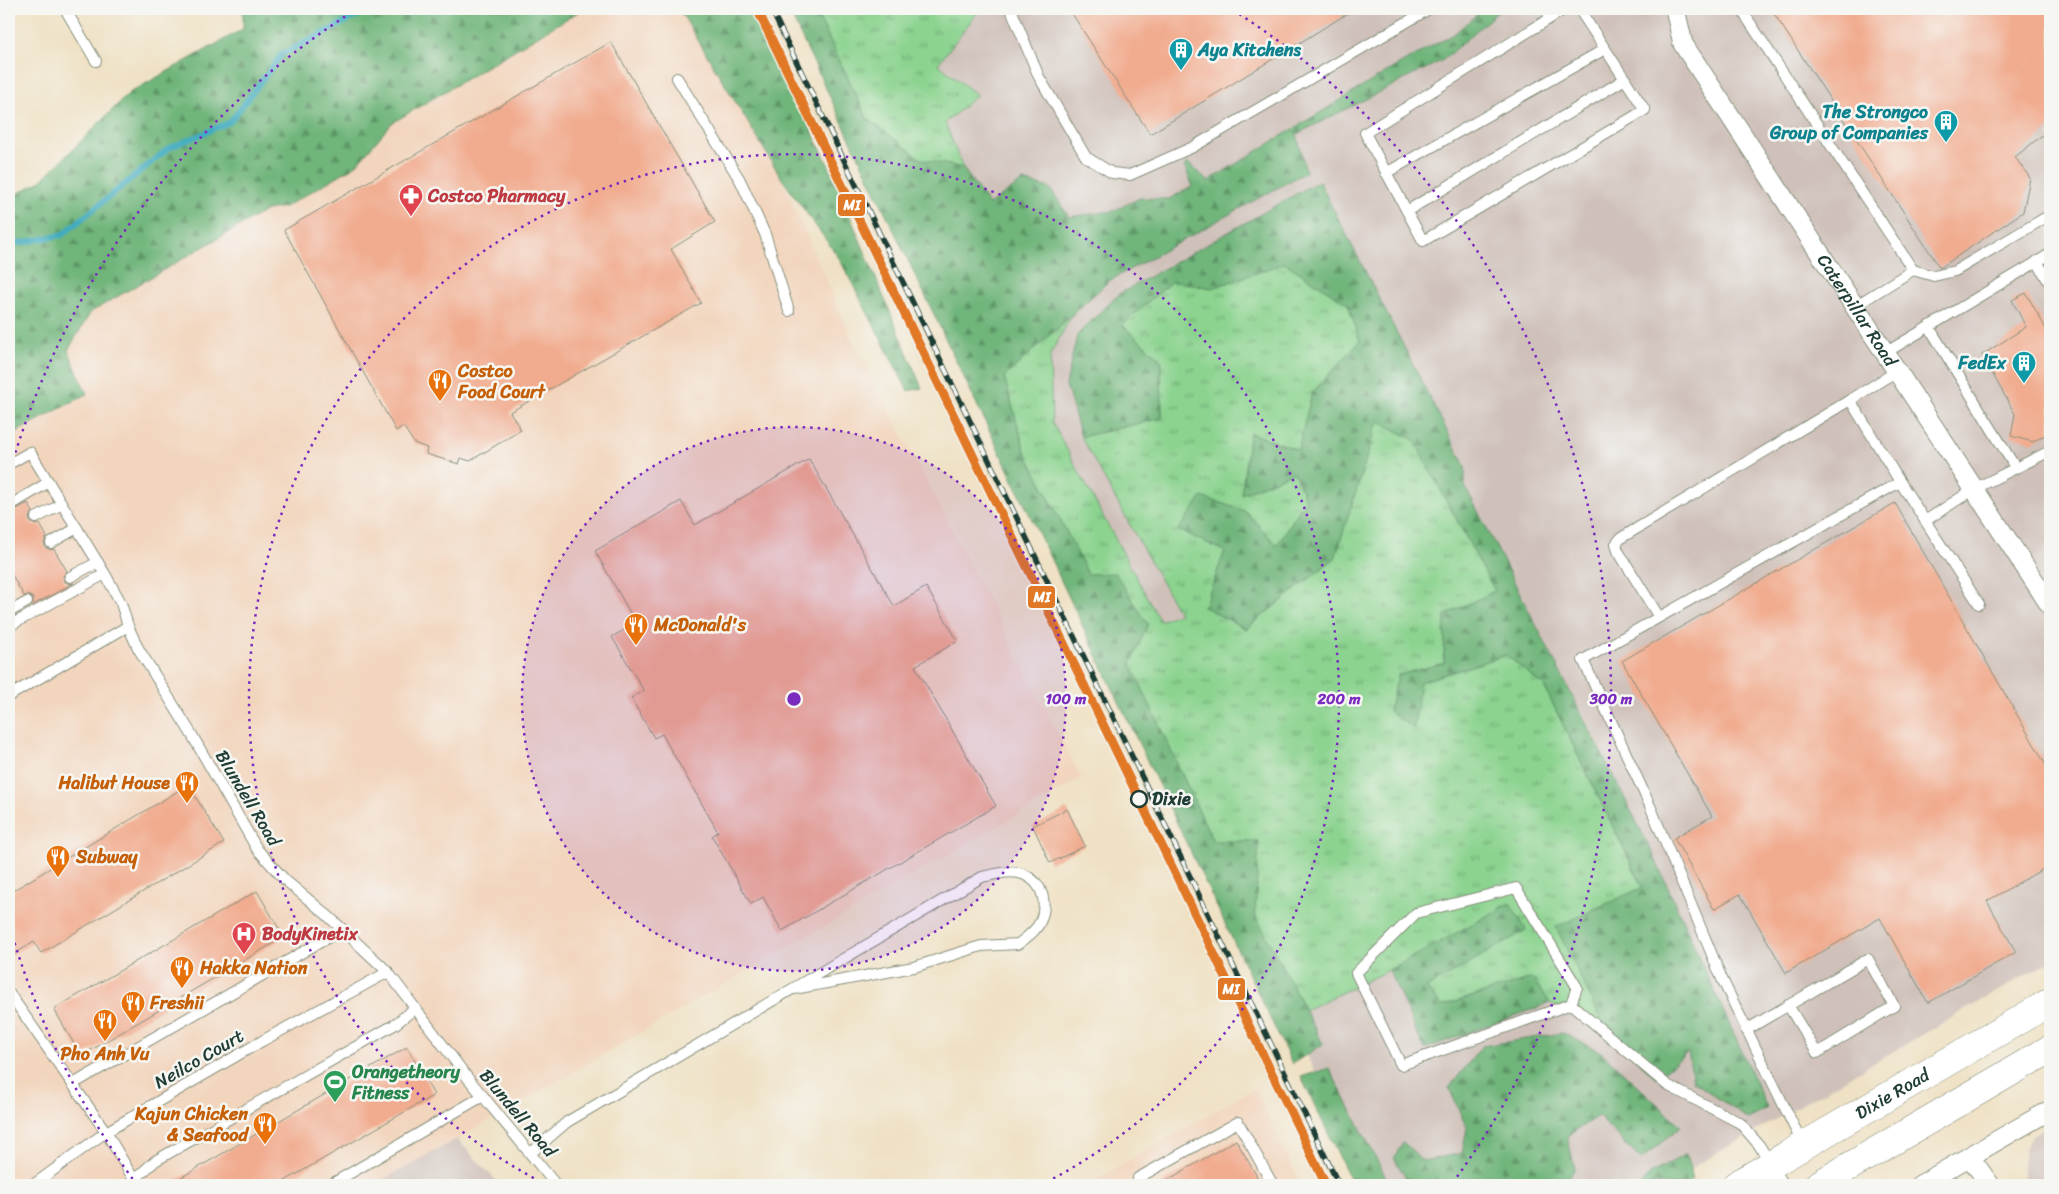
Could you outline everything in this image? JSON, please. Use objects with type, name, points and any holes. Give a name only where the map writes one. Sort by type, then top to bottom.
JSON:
[{"type":"main road","name":"Dixie Road","points":[[1736,1185],[1778,1175],[1803,1146],[2050,1002]]},
{"type":"main road","points":[[1803,1146],[1820,1184],[2050,1049]]},
{"type":"street","name":"Caterpillar Road","points":[[1675,9],[1683,44],[2050,605]]},
{"type":"street","points":[[1920,1185],[2050,1110]]},
{"type":"street","points":[[1970,1157],[1990,1185]]},
{"type":"lane","points":[[65,9],[96,61]]},
{"type":"lane","points":[[1011,9],[1039,77],[1086,157],[1112,173],[1130,175],[1193,147],[1429,9]]},
{"type":"lane","points":[[1565,9],[1365,133],[1423,241],[1645,110],[1579,9]]},
{"type":"lane","points":[[1741,9],[1912,270],[1934,276],[1955,271],[2050,215]]},
{"type":"lane","points":[[1386,173],[1605,49]]},
{"type":"lane","points":[[677,78],[740,180],[765,234],[789,310]]},
{"type":"lane","points":[[1407,210],[1625,79]]},
{"type":"lane","points":[[1885,353],[2050,254]]},
{"type":"lane","points":[[2037,262],[2050,284]]},
{"type":"lane","points":[[1854,306],[1912,270]]},
{"type":"lane","points":[[1929,327],[2015,467]]},
{"type":"lane","points":[[1659,618],[1618,551],[1616,544],[1620,538],[1897,371]]},
{"type":"lane","points":[[1850,400],[1900,482],[1979,604]]},
{"type":"lane","points":[[1925,521],[1974,489],[2050,451]]},
{"type":"lane","name":"Blundell Road","points":[[9,464],[30,452],[105,574],[121,603],[128,626],[138,648],[192,735],[257,849],[285,880],[343,929],[388,972],[414,1009],[556,1185]]},
{"type":"lane","points":[[9,506],[49,482]]},
{"type":"lane","points":[[1803,1146],[1722,979],[1651,808],[1583,660],[1900,482]]},
{"type":"lane","points":[[36,518],[62,504]]},
{"type":"lane","points":[[51,543],[77,528]]},
{"type":"lane","points":[[70,577],[98,562]]},
{"type":"lane","points":[[9,626],[105,574]]},
{"type":"lane","points":[[9,612],[27,602]]},
{"type":"lane","points":[[9,696],[128,626]]},
{"type":"lane","points":[[531,1154],[567,1122],[982,877],[999,873],[1024,874],[1033,880],[1042,892],[1044,908],[1040,923],[1018,944],[981,946],[914,966],[794,989]]},
{"type":"lane","points":[[1516,888],[1577,986],[1572,1004],[1401,1065],[1356,973],[1416,913],[1516,888]]},
{"type":"lane","points":[[73,1084],[343,929]]},
{"type":"lane","points":[[1746,1030],[1788,1005],[1868,959],[1894,1006],[1817,1053],[1788,1005]]},
{"type":"lane","name":"Neilco Court","points":[[33,1185],[106,1132],[262,1041],[388,972]]},
{"type":"lane","points":[[9,993],[106,1132],[135,1183],[155,1161],[394,1025],[414,1009]]},
{"type":"lane","points":[[1572,1004],[1667,1085],[1740,1124],[1778,1175]]},
{"type":"lane","points":[[330,1185],[483,1096]]},
{"type":"lane","points":[[1142,1185],[1138,1178],[1238,1122],[1273,1185]]},
{"type":"shaded area","points":[[583,9],[679,9],[782,179],[851,337],[1081,778],[457,1139],[373,1185],[9,1185],[9,436],[87,394],[68,350],[91,312],[267,210],[285,207],[355,166],[392,123]]},
{"type":"shaded area","points":[[806,9],[2050,9],[2050,961],[1662,1185],[1369,1185]]},
{"type":"shaded area","points":[[1255,1088],[1301,1185],[1087,1185]]},
{"type":"shaded area","points":[[2050,1125],[2050,1185],[2026,1185],[2022,1166],[2025,1150],[2032,1135]]},
{"type":"shaded area","points":[[457,1139],[500,1185],[373,1185],[410,1165]]},
{"type":"green space","points":[[243,9],[583,9],[392,123],[355,166],[285,207],[267,210],[91,312],[68,350],[87,394],[9,436],[9,198],[41,181],[129,93],[243,29]]},
{"type":"green space","points":[[679,9],[753,9],[829,166],[922,388],[908,391],[839,258],[782,179]]},
{"type":"green space","points":[[788,9],[815,9],[867,118],[921,159],[963,168],[989,205],[1023,181],[1050,188],[1069,217],[1113,211],[1140,198],[1169,199],[1193,186],[1184,166],[1188,163],[1208,181],[1393,68],[1455,33],[1483,9],[1501,9],[1443,60],[1297,134],[1306,172],[1109,281],[1004,377],[1025,451],[1088,574],[1115,573],[1148,624],[1131,664],[1213,841],[1259,841],[1255,915],[1323,1044],[1292,1064]]},
{"type":"green space","points":[[815,9],[980,9],[938,64],[977,95],[945,123],[963,168],[921,159],[867,118]]},
{"type":"green space","points":[[1319,181],[1465,466],[1465,486],[1652,852],[1767,1108],[1748,1119],[1693,1081],[1688,1052],[1656,1078],[1606,1030],[1556,927],[1643,887],[1544,686],[1506,655],[1420,682],[1414,729],[1389,711],[1398,675],[1444,663],[1445,615],[1495,591],[1414,440],[1378,421],[1335,558],[1246,629],[1204,607],[1225,551],[1178,530],[1202,497],[1245,511],[1277,545],[1306,500],[1294,472],[1241,494],[1250,433],[1298,450],[1312,393],[1360,341],[1348,304],[1285,263],[1212,288],[1172,281],[1122,325],[1161,360],[1162,418],[1081,437],[1066,385],[1077,335],[1119,294]]},
{"type":"green space","points":[[1285,263],[1348,304],[1360,341],[1312,393],[1298,450],[1250,433],[1242,494],[1294,472],[1306,500],[1277,545],[1245,511],[1178,529],[1225,551],[1204,607],[1246,629],[1335,558],[1378,420],[1414,440],[1495,591],[1445,615],[1444,663],[1399,675],[1420,682],[1506,655],[1544,686],[1643,888],[1606,1030],[1550,1003],[1532,978],[1442,1006],[1426,987],[1526,930],[1510,904],[1389,970],[1305,1010],[1255,915],[1258,841],[1213,841],[1088,574],[1025,451],[1004,377],[1072,315],[1050,355],[1052,422],[1160,621],[1179,613],[1081,437],[1162,418],[1161,360],[1122,325],[1172,280],[1212,288]]},
{"type":"green space","points":[[1510,903],[1526,930],[1426,988],[1442,1006],[1532,978],[1550,1003],[1424,1049],[1389,970]]},
{"type":"green space","points":[[1563,1033],[1601,1052],[1681,1126],[1641,1160],[1598,1116],[1567,1136],[1575,1169],[1563,1185],[1410,1185],[1394,1158],[1403,1142],[1423,1161],[1462,1153],[1467,1128],[1449,1088],[1482,1046]]},
{"type":"green space","points":[[1329,1068],[1390,1185],[1353,1185],[1301,1077]]},
{"type":"green space","points":[[1686,1154],[1693,1180],[1684,1185],[1641,1185],[1650,1174]]},
{"type":"building","name":"Aya Kitchens","points":[[1069,9],[1355,9],[1150,134]]},
{"type":"building","name":"The Strongco Group of Companies","points":[[1771,9],[2050,9],[2050,129],[2015,157],[2030,178],[2023,212],[1940,268]]},
{"type":"building","points":[[611,42],[715,222],[671,249],[701,303],[510,412],[521,430],[470,461],[461,458],[459,464],[426,454],[427,448],[414,443],[403,426],[396,431],[284,230]]},
{"type":"building","name":"FedEx","points":[[2026,293],[2050,336],[2050,432],[2033,442],[2011,436],[2015,414],[1982,355],[2026,327],[2012,300]]},
{"type":"building","points":[[809,459],[894,606],[926,587],[958,641],[915,666],[996,806],[782,931],[763,897],[751,904],[712,836],[718,832],[662,734],[654,738],[631,698],[644,691],[612,637],[636,623],[595,551],[681,501],[695,525]]},
{"type":"building","points":[[28,503],[33,512],[29,517],[30,522],[35,525],[40,524],[47,537],[44,543],[45,547],[51,550],[54,549],[67,571],[63,576],[64,581],[69,584],[74,583],[33,605],[33,598],[28,595],[24,596],[9,570],[9,513]]},
{"type":"building","points":[[1895,503],[2050,772],[2050,865],[1987,901],[2016,952],[1928,1003],[1880,918],[1786,973],[1740,894],[1714,909],[1674,838],[1712,816],[1622,661]]},
{"type":"building","points":[[188,785],[224,843],[41,953],[34,942],[9,957],[9,893]]},
{"type":"building","points":[[1067,809],[1085,846],[1050,863],[1033,826]]},
{"type":"building","points":[[257,891],[284,937],[81,1056],[54,1009]]},
{"type":"building","points":[[407,1047],[434,1095],[278,1185],[168,1185]]},
{"type":"building","points":[[1236,1140],[1262,1185],[1159,1185]]},
{"type":"waterway","points":[[9,245],[62,235],[169,148],[230,122],[282,54],[371,9]]},
{"type":"railway","points":[[771,9],[1339,1185]]},
{"type":"transit line","name":"MI","points":[[757,9],[1326,1185]]},
{"type":"place","name":"Aya Kitchens","points":[[1181,71]]},
{"type":"place","name":"The Strongco Group of Companies","points":[[1946,143]]},
{"type":"place","name":"Costco Pharmacy","points":[[411,217]]},
{"type":"place","name":"FedEx","points":[[2024,384]]},
{"type":"place","name":"Costco Food Court","points":[[440,402]]},
{"type":"place","name":"McDonald's","points":[[636,646]]},
{"type":"place","name":"Dixie","points":[[1139,799]]},
{"type":"place","name":"Halibut House","points":[[187,804]]},
{"type":"place","name":"Subway","points":[[58,878]]},
{"type":"place","name":"BodyKinetix","points":[[244,955]]},
{"type":"place","name":"Hakka Nation","points":[[182,989]]},
{"type":"place","name":"Freshii","points":[[133,1024]]},
{"type":"place","name":"Pho Anh Vu","points":[[105,1042]]},
{"type":"place","name":"Orangetheory Fitness","points":[[335,1103]]},
{"type":"place","name":"Kajun Chicken & Seafood","points":[[265,1145]]}]
